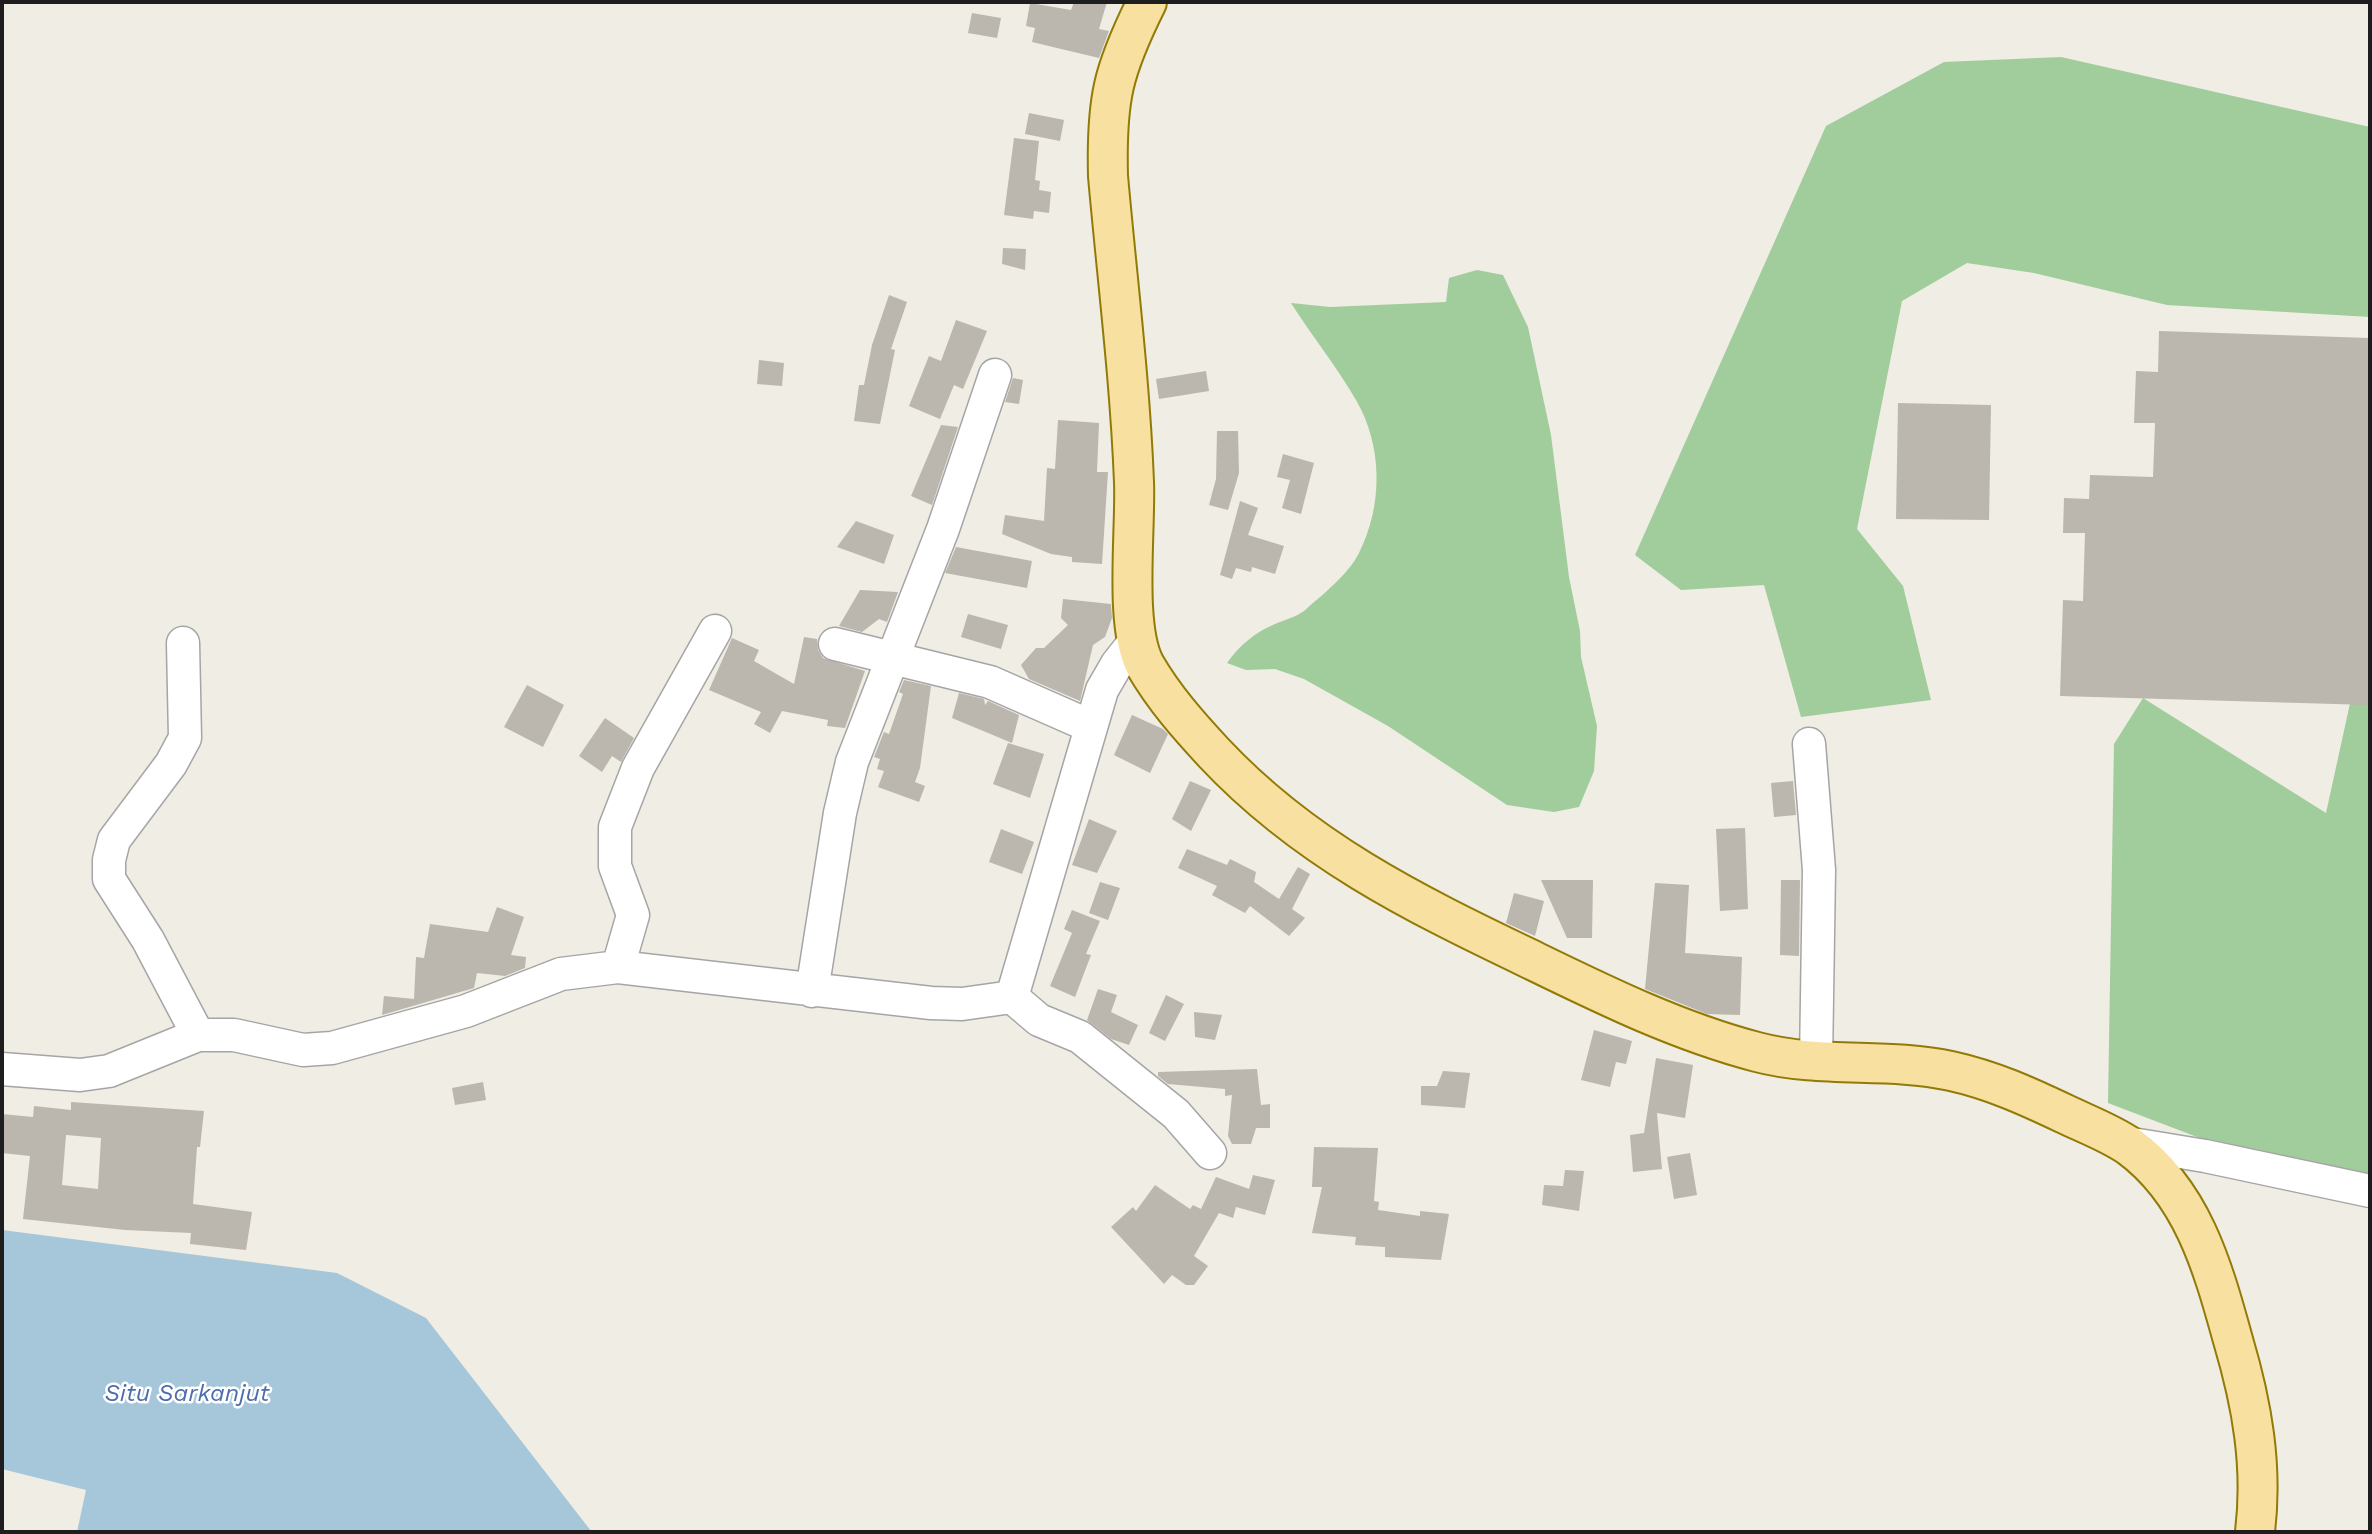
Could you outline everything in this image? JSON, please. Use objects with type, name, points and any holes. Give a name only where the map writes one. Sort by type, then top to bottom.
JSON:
[{"type":"main road","points":[[1147,2],[1114,78],[1107,125],[1133,469],[1136,640],[1143,661],[1175,709],[1230,770],[1276,813],[1314,842],[1386,887],[1617,1001],[1691,1032],[1760,1052],[1816,1062],[1928,1067],[1987,1080],[2126,1143],[2155,1168],[2185,1206],[2221,1298],[2253,1416],[2259,1496],[2255,1532]]},
{"type":"street","points":[[812,991],[845,787],[943,529],[995,376]]},
{"type":"street","points":[[618,967],[633,915],[615,866],[615,827],[638,768],[715,631]]},
{"type":"street","points":[[1012,997],[1102,690],[1117,664],[1136,640]]},
{"type":"street","points":[[183,643],[185,738],[172,764],[114,840],[109,860],[109,879],[148,940],[198,1035]]},
{"type":"street","points":[[835,644],[893,656],[990,682],[1090,726]]},
{"type":"street","points":[[1809,744],[1819,870],[1816,1062]]},
{"type":"street","points":[[2,1069],[80,1075],[109,1072],[198,1035],[234,1035],[303,1050],[332,1048],[466,1011],[561,974],[618,967],[931,1003],[962,1004],[1012,997],[1039,1020],[1080,1037],[1177,1114],[1210,1153]]},
{"type":"street","points":[[2126,1143],[2205,1156],[2370,1191]]},
{"type":"green space","points":[[2061,57],[2370,127],[2370,317],[2167,305],[2034,273],[1967,263],[1902,301],[1857,529],[1903,586],[1931,700],[1801,717],[1764,585],[1681,590],[1635,555],[1826,126],[1944,62]]},
{"type":"green space","points":[[1477,270],[1503,275],[1528,327],[1551,435],[1569,577],[1580,631],[1581,657],[1597,726],[1594,771],[1579,807],[1554,812],[1507,805],[1388,726],[1304,679],[1275,669],[1246,670],[1227,663],[1242,645],[1254,636],[1304,611],[1342,577],[1359,553],[1367,535],[1376,496],[1375,456],[1365,418],[1349,388],[1291,303],[1330,307],[1446,302],[1449,278]]},
{"type":"green space","points":[[2370,612],[2370,1203],[2108,1103],[2114,744],[2143,698],[2326,813]]},
{"type":"water","name":"Situ Sarkanjut","points":[[2,1230],[337,1273],[426,1318],[591,1531],[77,1532],[86,1490],[2,1469]]},
{"type":"building","points":[[1074,2],[1107,2],[1099,29],[1109,31],[1099,58],[1032,42],[1035,28],[1026,26],[1030,3],[1071,10]]},
{"type":"building","points":[[972,13],[1001,18],[997,38],[968,33]]},
{"type":"building","points":[[1029,113],[1064,120],[1060,141],[1025,134]]},
{"type":"building","points":[[1014,138],[1039,141],[1035,180],[1040,181],[1039,190],[1051,192],[1049,213],[1034,211],[1033,219],[1004,215]]},
{"type":"building","points":[[1003,248],[1026,249],[1025,270],[1002,264]]},
{"type":"building","points":[[889,295],[907,302],[891,349],[895,350],[880,424],[854,421],[859,385],[864,385],[872,345]]},
{"type":"building","points":[[956,320],[987,331],[963,389],[954,385],[940,419],[909,406],[929,356],[941,361]]},
{"type":"building","points":[[2159,331],[2370,338],[2369,705],[2060,696],[2063,600],[2083,601],[2085,533],[2063,533],[2064,498],[2089,499],[2090,475],[2153,477],[2155,423],[2134,423],[2136,371],[2158,372]]},
{"type":"building","points":[[759,360],[784,363],[782,386],[757,384]]},
{"type":"building","points":[[1206,371],[1209,391],[1159,399],[1156,379]]},
{"type":"building","points":[[1013,378],[1023,380],[1019,404],[1005,402]]},
{"type":"building","points":[[1898,403],[1991,405],[1989,520],[1896,519]]},
{"type":"building","points":[[1058,420],[1099,423],[1097,472],[1108,472],[1102,564],[1072,562],[1072,557],[1051,554],[1002,534],[1005,515],[1044,521],[1047,468],[1055,469]]},
{"type":"building","points":[[941,425],[958,427],[932,505],[911,496]]},
{"type":"building","points":[[1217,431],[1238,431],[1239,473],[1228,510],[1209,505],[1216,479]]},
{"type":"building","points":[[1283,454],[1314,463],[1301,514],[1282,508],[1290,480],[1277,477]]},
{"type":"building","points":[[1240,501],[1258,508],[1248,535],[1284,546],[1275,574],[1252,567],[1251,572],[1236,568],[1232,579],[1220,575]]},
{"type":"building","points":[[856,521],[894,535],[884,564],[837,547]]},
{"type":"building","points":[[956,547],[1032,561],[1027,588],[945,573]]},
{"type":"building","points":[[860,590],[898,592],[887,622],[879,619],[862,632],[839,626]]},
{"type":"building","points":[[1063,599],[1111,604],[1112,618],[1105,637],[1093,645],[1080,701],[1029,679],[1021,665],[1036,648],[1044,648],[1068,625],[1061,618]]},
{"type":"building","points":[[968,614],[1008,625],[1001,649],[961,637]]},
{"type":"building","points":[[804,637],[817,639],[818,650],[823,658],[865,671],[845,728],[827,726],[828,720],[782,711],[770,733],[754,724],[761,712],[709,690],[732,638],[759,650],[754,661],[794,684]]},
{"type":"building","points":[[904,680],[931,686],[920,768],[915,782],[925,786],[919,802],[878,787],[884,771],[877,769],[880,759],[874,757],[884,732],[889,734],[903,694],[899,692]]},
{"type":"building","points":[[527,685],[564,705],[543,747],[504,727]]},
{"type":"building","points":[[959,693],[984,699],[985,705],[988,701],[1019,715],[1012,743],[952,718]]},
{"type":"building","points":[[1132,715],[1168,734],[1150,773],[1114,755]]},
{"type":"building","points":[[605,718],[634,738],[621,762],[612,756],[602,772],[579,756]]},
{"type":"building","points":[[1008,743],[1044,754],[1030,798],[993,784]]},
{"type":"building","points":[[1190,781],[1211,790],[1191,831],[1172,819]]},
{"type":"building","points":[[1793,781],[1796,815],[1774,817],[1771,783]]},
{"type":"building","points":[[1089,819],[1117,831],[1097,873],[1072,865]]},
{"type":"building","points":[[1745,828],[1748,909],[1720,911],[1716,829]]},
{"type":"building","points":[[1001,829],[1034,842],[1022,874],[989,862]]},
{"type":"building","points":[[1187,849],[1227,865],[1230,859],[1256,872],[1254,882],[1279,899],[1298,867],[1310,874],[1292,909],[1305,918],[1289,936],[1250,906],[1245,913],[1212,895],[1217,886],[1178,868]]},
{"type":"building","points":[[1541,880],[1593,880],[1592,938],[1567,938]]},
{"type":"building","points":[[1781,880],[1800,880],[1799,956],[1780,955]]},
{"type":"building","points":[[1100,882],[1120,888],[1108,920],[1089,913]]},
{"type":"building","points":[[1655,883],[1689,885],[1685,953],[1742,957],[1740,1015],[1707,1014],[1645,989]]},
{"type":"building","points":[[1514,893],[1544,901],[1535,936],[1506,923]]},
{"type":"building","points":[[497,907],[524,917],[511,955],[526,957],[525,968],[505,976],[477,973],[474,988],[382,1015],[384,996],[414,999],[416,957],[424,958],[430,924],[488,932]]},
{"type":"building","points":[[1072,910],[1100,921],[1086,954],[1091,955],[1075,997],[1050,986],[1072,933],[1064,929]]},
{"type":"building","points":[[1098,989],[1117,995],[1111,1012],[1138,1025],[1129,1045],[1111,1039],[1087,1020]]},
{"type":"building","points":[[1166,995],[1184,1004],[1165,1041],[1149,1033]]},
{"type":"building","points":[[1194,1012],[1222,1015],[1215,1040],[1195,1037]]},
{"type":"building","points":[[1594,1030],[1632,1041],[1626,1064],[1616,1062],[1610,1087],[1581,1080]]},
{"type":"building","points":[[1656,1058],[1693,1065],[1685,1118],[1657,1113],[1662,1169],[1633,1172],[1630,1135],[1644,1133]]},
{"type":"building","points":[[1257,1069],[1261,1105],[1270,1104],[1270,1128],[1256,1128],[1251,1144],[1232,1144],[1228,1136],[1232,1095],[1225,1096],[1225,1089],[1168,1084],[1158,1076],[1158,1072]]},
{"type":"building","points":[[1443,1071],[1470,1073],[1465,1108],[1421,1105],[1421,1086],[1437,1086]]},
{"type":"building","points":[[483,1082],[486,1100],[455,1105],[452,1088]]},
{"type":"building","points":[[71,1102],[204,1111],[200,1147],[197,1147],[193,1204],[252,1212],[246,1250],[190,1244],[191,1233],[125,1230],[23,1219],[30,1156],[2,1153],[2,1114],[33,1117],[34,1106],[71,1110]],"holes":[[[66,1135],[101,1138],[98,1189],[62,1185]]]},
{"type":"building","points":[[1314,1147],[1378,1148],[1374,1201],[1379,1202],[1378,1210],[1420,1216],[1420,1211],[1449,1214],[1441,1260],[1385,1257],[1385,1247],[1355,1245],[1356,1237],[1312,1233],[1322,1187],[1312,1187]]},
{"type":"building","points":[[1690,1153],[1697,1195],[1674,1199],[1667,1157]]},
{"type":"building","points":[[1565,1170],[1584,1171],[1579,1211],[1542,1205],[1544,1185],[1563,1186]]},
{"type":"building","points":[[1253,1175],[1275,1180],[1265,1215],[1236,1207],[1233,1218],[1219,1213],[1194,1256],[1208,1266],[1194,1285],[1186,1285],[1172,1275],[1164,1284],[1111,1227],[1133,1207],[1136,1211],[1155,1185],[1190,1209],[1193,1205],[1201,1209],[1216,1177],[1249,1189]]}]
